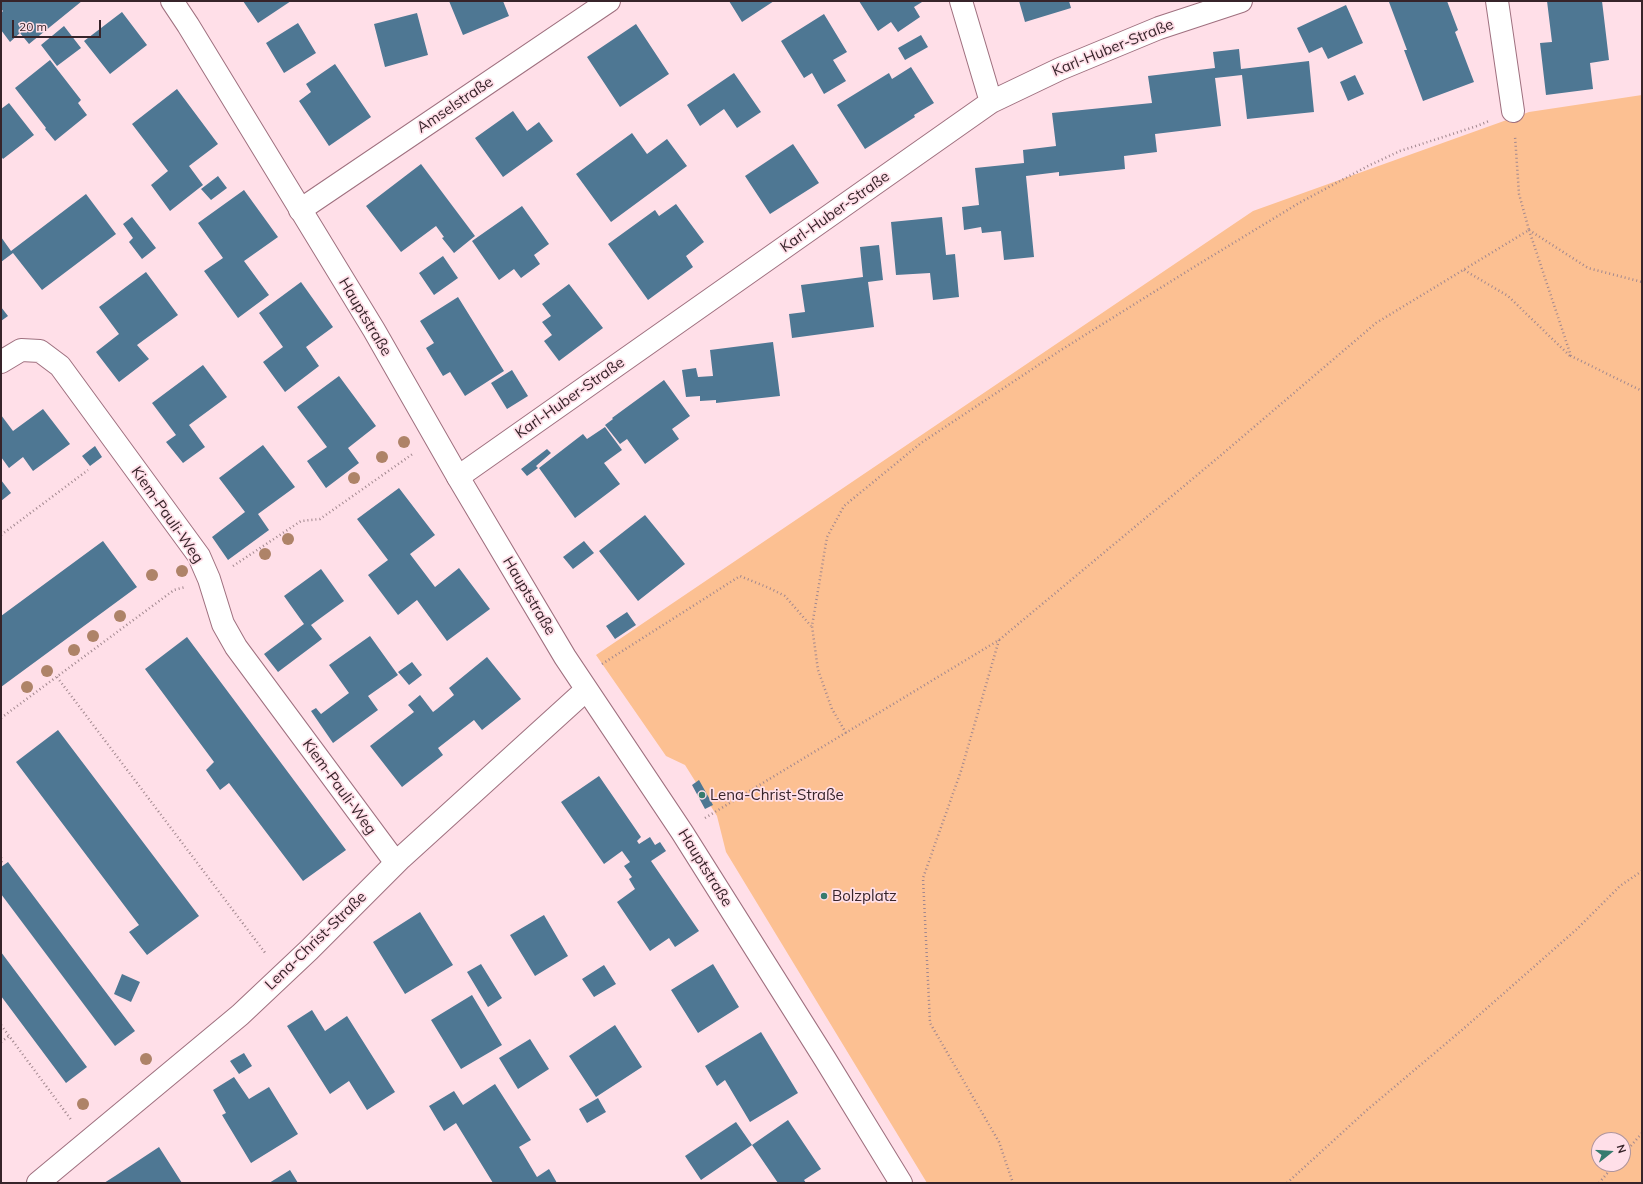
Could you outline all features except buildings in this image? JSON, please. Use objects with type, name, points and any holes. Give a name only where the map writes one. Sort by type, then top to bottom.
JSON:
[{"type":"street","name":"Hauptstraße","points":[[172,1],[374,330],[458,477],[583,684],[682,832],[901,1183]]},
{"type":"street","name":"Amselstraße","points":[[300,210],[609,1]]},
{"type":"street","points":[[961,1],[990,102]]},
{"type":"street","name":"Karl-Huber-Straße","points":[[458,477],[990,102],[1060,69],[1159,28],[1240,1]]},
{"type":"street","points":[[1497,1],[1513,111]]},
{"type":"street","name":"Kiem-Pauli-Weg","points":[[1,362],[22,350],[40,351],[60,366],[200,556],[223,624],[236,647],[396,863]]},
{"type":"street","name":"Lena-Christ-Straße","points":[[38,1183],[240,1015],[583,684]]},
{"type":"path","points":[[846,733],[832,709],[818,670],[812,626],[826,536],[844,506],[921,443],[1074,342],[1299,203],[1368,166],[1400,151],[1478,126],[1513,111],[1520,194],[1529,230],[1570,356]]},
{"type":"path","points":[[682,832],[999,640],[1220,456],[1376,323],[1529,230]]},
{"type":"path","points":[[1529,230],[1588,268],[1642,282]]},
{"type":"path","points":[[1464,270],[1508,296],[1570,356],[1642,391]]},
{"type":"path","points":[[1,718],[174,590],[222,574],[301,521],[320,519],[415,452]]},
{"type":"path","points":[[1,535],[88,470]]},
{"type":"path","points":[[583,684],[661,625],[740,576],[785,596],[812,626]]},
{"type":"path","points":[[999,640],[961,771],[923,878],[930,1023],[999,1142],[1013,1183]]},
{"type":"path","points":[[57,677],[255,942],[283,974]]},
{"type":"path","points":[[1,858],[3,860],[1,862]]},
{"type":"path","points":[[1287,1183],[1367,1110],[1462,1030],[1576,929],[1620,886],[1642,871]]},
{"type":"path","points":[[1,1025],[88,1142]]},
{"type":"path","points":[[1,1042],[10,1036]]},
{"type":"path","points":[[1631,1146],[1642,1133]]},
{"type":"path","points":[[1599,1183],[1608,1172]]},
{"type":"shaded area","points":[[1642,95],[1642,1183],[927,1183],[726,852],[717,816],[685,765],[666,756],[596,655],[1253,211],[1529,112]]},
{"type":"place","name":"Lena-Christ-Straße","points":[[702,795]]},
{"type":"place","name":"Bolzplatz","points":[[824,896]]}]
